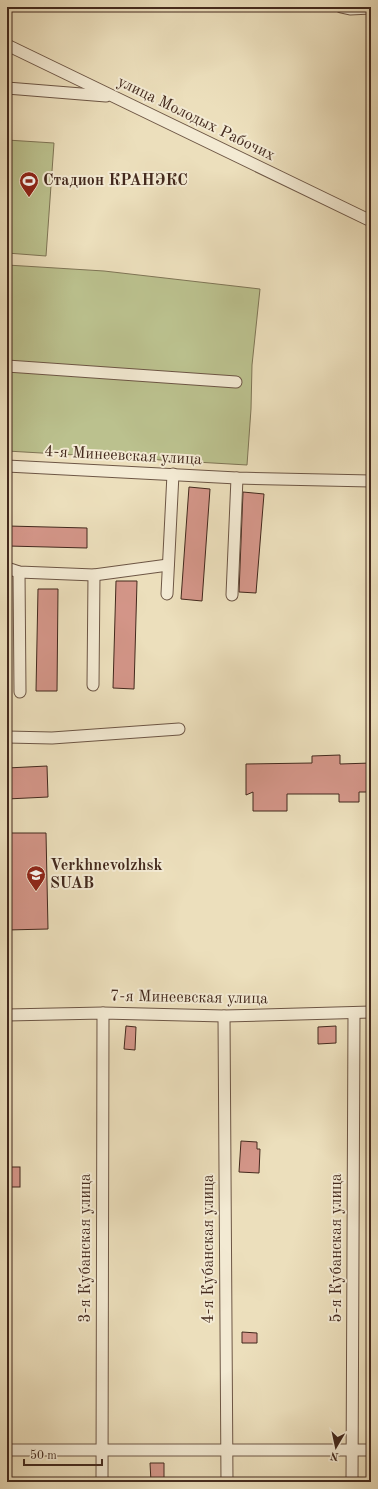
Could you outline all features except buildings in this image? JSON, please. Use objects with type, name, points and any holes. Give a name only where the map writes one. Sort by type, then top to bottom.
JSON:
[{"type":"street","points":[[341,7],[350,9],[371,8]]},
{"type":"street","name":"улица Молодых Рабочих","points":[[7,45],[371,221]]},
{"type":"street","points":[[7,88],[113,97]]},
{"type":"street","points":[[7,366],[236,382]]},
{"type":"street","name":"4-я Минеевская улица","points":[[7,466],[237,478],[371,481]]},
{"type":"street","points":[[167,594],[173,474]]},
{"type":"street","points":[[232,595],[237,478]]},
{"type":"street","points":[[7,568],[19,572],[94,575],[168,565]]},
{"type":"street","points":[[19,572],[20,692]]},
{"type":"street","points":[[93,685],[94,575]]},
{"type":"street","points":[[7,737],[52,738],[179,729]]},
{"type":"street","name":"7-я Минеевская улица","points":[[7,1015],[103,1013],[224,1016],[354,1014],[371,1012]]},
{"type":"street","name":"3-я Кубанская улица","points":[[102,1482],[103,1013]]},
{"type":"street","name":"5-я Кубанская улица","points":[[352,1482],[354,1014]]},
{"type":"street","name":"4-я Кубанская улица","points":[[224,1016],[226,1482]]},
{"type":"street","points":[[7,1450],[371,1450]]},
{"type":"green space","name":"Стадион КРАНЭКС","points":[[7,140],[54,143],[46,256],[7,253]]},
{"type":"green space","points":[[7,265],[104,271],[260,289],[252,365],[247,465],[7,451]]},
{"type":"place","name":"Стадион КРАНЭКС","points":[[29,198]]},
{"type":"place","name":"Verkhnevolzhsk SUAB","points":[[36,892]]}]
